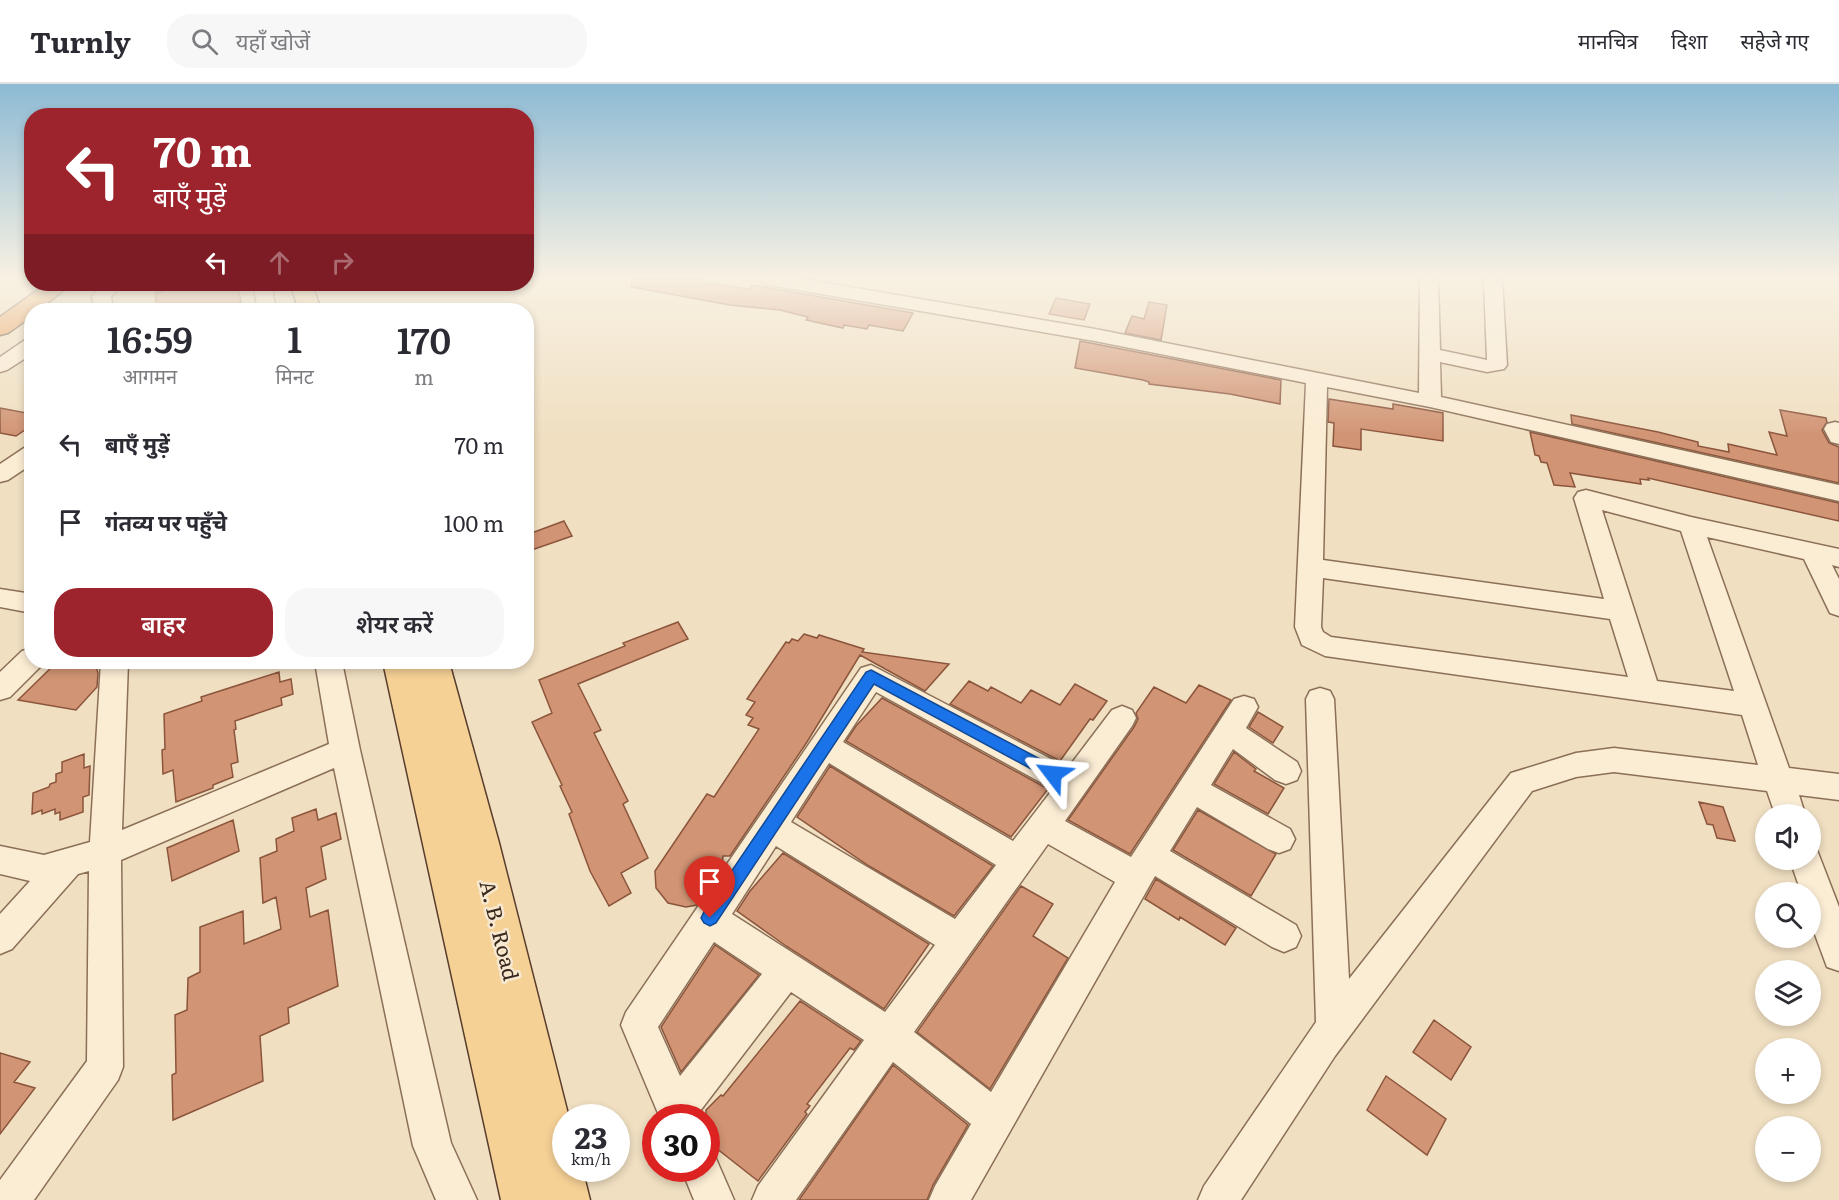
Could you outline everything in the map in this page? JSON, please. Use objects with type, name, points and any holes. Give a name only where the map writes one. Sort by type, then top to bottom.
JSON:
[{"type":"main road","name":"A. B. Road","points":[[402,669],[525,1200]]},
{"type":"main road","name":"A. B. Road","points":[[434,669],[480,843],[566,1200]]},
{"type":"street","points":[[1072,331],[1430,401],[1839,494]]},
{"type":"street","points":[[1430,331],[1430,401]]},
{"type":"street","points":[[1430,354],[1487,366],[1497,365],[1495,331]]},
{"type":"street","points":[[0,366],[24,350]]},
{"type":"street","points":[[1317,379],[1308,627],[1312,638],[1325,646],[1754,705]]},
{"type":"street","points":[[0,475],[24,458]]},
{"type":"street","points":[[1646,691],[1586,498],[1691,525],[1839,558]]},
{"type":"street","points":[[1691,525],[1786,804]]},
{"type":"street","points":[[1812,551],[1839,606]]},
{"type":"street","points":[[1310,567],[1621,611]]},
{"type":"street","points":[[0,598],[24,602]]},
{"type":"street","points":[[0,689],[24,666]]},
{"type":"street","points":[[10,1200],[105,1068],[105,852],[114,669]]},
{"type":"street","points":[[330,669],[345,750],[432,1146],[457,1200]]},
{"type":"street","points":[[673,1104],[639,1025],[871,676],[1073,785]]},
{"type":"street","points":[[1320,699],[1334,1027]]},
{"type":"street","points":[[772,1200],[889,1035],[1122,718]]},
{"type":"street","points":[[949,1200],[1143,866],[1237,719],[1286,771]]},
{"type":"street","points":[[825,746],[1018,861]]},
{"type":"street","points":[[0,860],[44,870],[66,865],[105,852],[345,750]]},
{"type":"street","points":[[1218,1200],[1334,1027],[1522,782],[1576,765],[1614,760],[1839,787]]},
{"type":"street","points":[[1192,789],[1279,839]]},
{"type":"street","points":[[1044,825],[1143,866],[1284,936]]},
{"type":"street","points":[[771,826],[960,941]]},
{"type":"street","points":[[0,938],[66,865]]},
{"type":"street","points":[[1809,870],[1839,955]]},
{"type":"street","points":[[710,918],[728,932],[889,1035],[995,1119]]},
{"type":"street","points":[[685,1104],[787,970]]},
{"type":"street","points":[[706,1182],[714,1200]]},
{"type":"building","points":[[1126,331],[1163,331],[1161,340],[1125,333]]},
{"type":"building","points":[[1080,341],[1281,380],[1280,404],[1230,394],[1149,384],[1143,380],[1075,368]]},
{"type":"building","points":[[1329,399],[1393,409],[1393,404],[1443,413],[1443,441],[1361,429],[1361,450],[1333,446],[1334,423],[1328,422]]},
{"type":"building","points":[[0,408],[24,412],[24,430],[16,436],[0,433]]},
{"type":"building","points":[[1780,410],[1826,418],[1827,422],[1822,430],[1829,443],[1839,447],[1839,483],[1572,424],[1571,415],[1658,432],[1698,442],[1698,446],[1729,452],[1728,444],[1777,455],[1769,432],[1787,436]]},
{"type":"building","points":[[1530,432],[1839,503],[1839,521],[1648,478],[1649,480],[1640,479],[1641,484],[1570,473],[1575,487],[1554,485],[1547,463],[1541,462],[1539,456],[1535,455]]},
{"type":"building","points":[[564,521],[572,536],[534,549],[534,532]]},
{"type":"building","points":[[678,622],[688,639],[578,684],[601,730],[594,733],[628,801],[623,804],[648,858],[621,873],[631,893],[609,906],[590,871],[569,814],[572,812],[560,786],[562,785],[532,722],[552,713],[539,680]]},
{"type":"building","points":[[804,634],[817,638],[819,635],[864,649],[862,652],[949,664],[925,691],[860,655],[807,742],[730,856],[723,856],[722,867],[697,905],[686,907],[668,903],[656,888],[655,871],[707,794],[714,797],[759,729],[748,725],[753,718],[746,715],[755,702],[747,699],[786,642],[789,643],[792,639],[798,641]]},
{"type":"building","points":[[50,669],[97,669],[97,687],[76,710],[18,700]]},
{"type":"building","points":[[279,672],[280,682],[291,679],[293,694],[281,698],[282,705],[235,721],[238,762],[231,764],[233,777],[213,785],[213,788],[176,802],[173,770],[163,774],[164,714],[202,701],[201,697]]},
{"type":"building","points":[[969,681],[988,691],[991,687],[1021,703],[1031,690],[1060,705],[1075,684],[1107,701],[1093,720],[1090,719],[1060,761],[950,704]]},
{"type":"building","points":[[1199,685],[1231,700],[1130,854],[1068,820],[1134,727],[1138,719],[1136,713],[1154,687],[1186,703]]},
{"type":"building","points":[[882,698],[1048,789],[1011,837],[846,741],[856,726]]},
{"type":"building","points":[[1258,712],[1283,727],[1273,743],[1249,727]]},
{"type":"building","points":[[1234,752],[1256,769],[1254,771],[1284,788],[1268,814],[1214,784]]},
{"type":"building","points":[[84,754],[84,768],[90,766],[89,795],[83,797],[83,812],[60,820],[60,812],[55,814],[55,809],[42,814],[42,810],[32,814],[33,793],[56,782],[56,774],[62,772],[62,762]]},
{"type":"building","points":[[830,766],[993,866],[954,916],[869,866],[797,817]]},
{"type":"building","points":[[1699,802],[1723,807],[1735,841],[1717,838],[1713,825],[1707,824]]},
{"type":"building","points":[[316,809],[318,820],[336,813],[341,839],[321,847],[326,879],[306,888],[310,917],[328,910],[338,986],[288,1008],[289,1023],[260,1036],[263,1081],[173,1120],[172,1075],[176,1073],[175,1015],[187,1010],[188,978],[200,972],[200,927],[243,911],[244,944],[281,929],[276,897],[263,903],[260,858],[277,851],[276,839],[294,831],[292,818]]},
{"type":"building","points":[[1198,810],[1276,854],[1251,896],[1173,850]]},
{"type":"building","points":[[233,820],[239,851],[172,881],[167,848]]},
{"type":"building","points":[[783,853],[929,944],[884,1009],[786,946],[737,911],[750,891]]},
{"type":"building","points":[[1156,879],[1236,928],[1225,945],[1180,917],[1179,920],[1145,899]]},
{"type":"building","points":[[1021,886],[1053,904],[1033,936],[1068,958],[990,1089],[917,1032]]},
{"type":"building","points":[[715,945],[759,975],[681,1072],[661,1027]]},
{"type":"building","points":[[800,1001],[861,1041],[854,1050],[850,1048],[807,1104],[810,1106],[805,1112],[807,1114],[758,1181],[720,1151],[720,1104],[712,1104],[721,1095],[723,1096]]},
{"type":"building","points":[[1434,1020],[1471,1047],[1451,1080],[1413,1052]]},
{"type":"building","points":[[0,1053],[30,1062],[14,1082],[35,1088],[0,1134]]},
{"type":"building","points":[[893,1065],[968,1125],[933,1185],[927,1200],[799,1200]]},
{"type":"building","points":[[1386,1076],[1446,1119],[1427,1155],[1367,1110]]},
{"type":"route","points":[[710,918],[871,676],[1053,774]]}]
